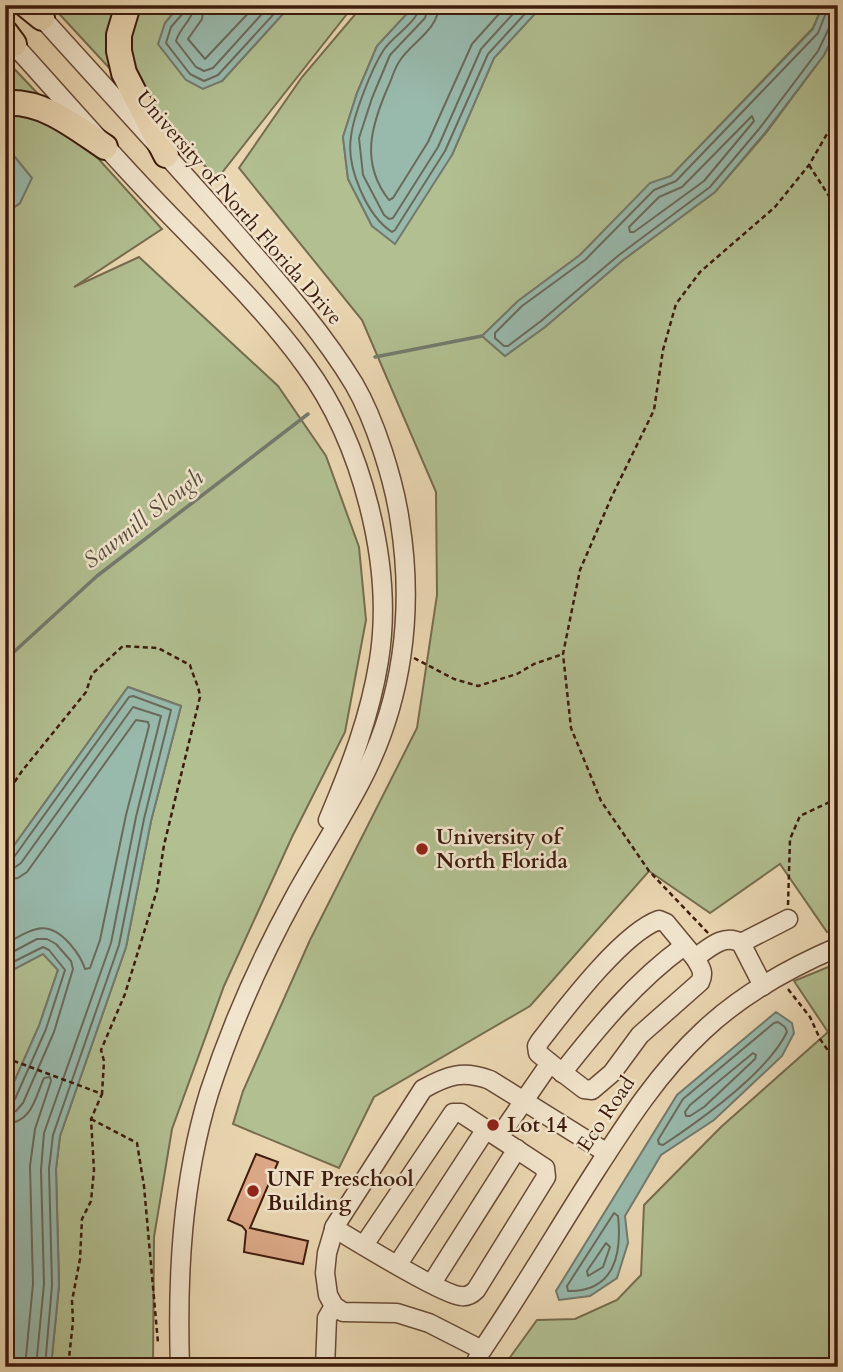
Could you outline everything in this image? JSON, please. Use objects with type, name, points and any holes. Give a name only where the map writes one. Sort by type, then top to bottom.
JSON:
[{"type":"highway","points":[[128,5],[119,35],[124,73],[166,155]]},
{"type":"highway","points":[[5,103],[33,106],[54,114],[105,147]]},
{"type":"street","name":"University of North Florida Drive","points":[[33,10],[166,155],[298,306],[356,386],[382,450],[396,498],[403,543],[407,611],[402,654],[391,706],[373,757],[296,894]]},
{"type":"street","name":"University of North Florida Drive","points":[[8,37],[105,147],[253,303],[307,367],[330,406],[356,460],[371,510],[383,582],[379,660],[369,709],[354,758],[296,894],[246,998],[209,1093],[184,1217],[178,1297],[180,1367]]},
{"type":"street","points":[[741,943],[788,919]]},
{"type":"street","points":[[659,920],[666,923],[690,952],[702,969],[700,982],[640,1035],[602,1084],[592,1090],[584,1089],[538,1053],[537,1046],[540,1041],[593,976],[629,940],[649,925],[659,920]]},
{"type":"street","points":[[398,1264],[493,1133],[556,1068],[590,1038],[640,981],[690,952],[726,939],[735,939],[771,981]]},
{"type":"street","name":"Eco Road","points":[[478,1359],[654,1083],[680,1054],[726,1012],[771,981],[838,947]]},
{"type":"street","points":[[478,1359],[429,1323],[397,1313],[343,1312],[334,1306],[328,1295],[325,1273],[334,1228],[423,1088],[443,1078],[474,1074],[490,1080],[607,1153]]},
{"type":"street","points":[[334,1228],[432,1283],[461,1297],[476,1290],[546,1177],[544,1165],[461,1113],[450,1115],[365,1245]]},
{"type":"street","points":[[432,1283],[517,1149]]},
{"type":"street","points":[[325,1367],[327,1318],[334,1306]]},
{"type":"path","points":[[718,943],[649,871],[601,801],[571,729],[563,654],[580,570],[653,410],[663,350],[676,304],[700,272],[775,207],[809,165],[838,114]]},
{"type":"path","points":[[809,165],[838,210]]},
{"type":"path","points":[[5,796],[86,692],[92,674],[123,646],[158,648],[190,665],[195,684],[200,688],[200,697],[164,845],[157,890],[125,994],[101,1050],[104,1061],[102,1094],[91,1119],[94,1170],[91,1201],[82,1219],[80,1259],[72,1301],[73,1322],[68,1367]]},
{"type":"path","points":[[402,654],[430,665],[454,679],[478,686],[517,674],[534,664],[563,654]]},
{"type":"path","points":[[788,919],[790,839],[800,816],[838,798]]},
{"type":"path","points":[[771,981],[810,1017],[820,1039],[838,1065]]},
{"type":"path","points":[[5,1060],[102,1094]]},
{"type":"path","points":[[91,1119],[138,1143],[158,1343]]},
{"type":"green space","points":[[51,5],[119,5],[112,71]]},
{"type":"green space","points":[[132,5],[180,5],[165,23],[222,81],[291,5],[354,5],[217,179],[144,100],[130,79],[129,14]]},
{"type":"green space","points":[[363,5],[415,5],[377,46],[357,93],[343,137],[348,179],[372,226],[452,155],[494,58],[543,5],[823,5],[813,28],[671,176],[650,184],[580,255],[518,301],[482,336],[505,356],[545,327],[623,260],[715,192],[765,134],[824,55],[838,27],[838,929],[827,932],[780,864],[710,913],[649,871],[530,1006],[374,1097],[339,1168],[233,1124],[243,1091],[310,940],[417,728],[437,595],[436,492],[362,320],[239,168],[302,77]]},
{"type":"green space","points":[[5,59],[40,96],[5,95]]},
{"type":"green space","points":[[5,107],[77,135],[162,229],[74,287],[139,257],[278,386],[326,456],[359,547],[366,620],[345,732],[292,837],[224,986],[172,1129],[154,1237],[153,1367],[51,1367],[59,1285],[56,1169],[60,1136],[126,947],[151,821],[181,706],[128,687],[5,858],[5,214],[20,203],[15,158],[5,157]]},
{"type":"green space","points":[[43,953],[58,970],[39,1026],[10,1091],[5,1117],[5,974]]},
{"type":"green space","points":[[838,963],[838,1367],[503,1367],[537,1320],[575,1319],[617,1300],[641,1275],[644,1205],[721,1127],[828,1032],[794,981]]},
{"type":"water","points":[[180,5],[291,5],[222,81],[203,89],[186,80],[158,44],[165,23]]},
{"type":"water","points":[[415,5],[543,5],[494,58],[452,155],[395,244],[372,226],[348,179],[343,137],[357,93],[377,46]]},
{"type":"water","points":[[823,5],[838,5],[838,27],[824,55],[764,134],[715,192],[623,260],[545,327],[505,356],[482,336],[518,301],[580,255],[650,183],[671,176],[813,29]]},
{"type":"water","points":[[5,157],[15,157],[32,178],[20,203],[5,214]]},
{"type":"water","points":[[128,687],[181,706],[151,821],[126,947],[60,1136],[56,1169],[59,1285],[51,1367],[5,1367],[5,1117],[10,1091],[39,1026],[58,970],[43,954],[5,974],[5,858]]},
{"type":"water","points":[[776,1012],[792,1023],[794,1033],[782,1056],[714,1120],[661,1155],[625,1216],[628,1243],[617,1278],[590,1296],[559,1300],[556,1291],[677,1095]]},
{"type":"building","name":"UNF Preschool Building","points":[[256,1154],[278,1162],[250,1228],[308,1241],[303,1264],[244,1252],[246,1231],[242,1226],[228,1220]]},
{"type":"waterway","points":[[375,357],[482,336]]},
{"type":"waterway","name":"Sawmill Slough","points":[[5,660],[97,576],[308,414]]},
{"type":"place","name":"University of North Florida","points":[[422,849]]},
{"type":"place","name":"Lot 14","points":[[493,1125]]},
{"type":"place","name":"UNF Preschool Building","points":[[253,1191]]}]
